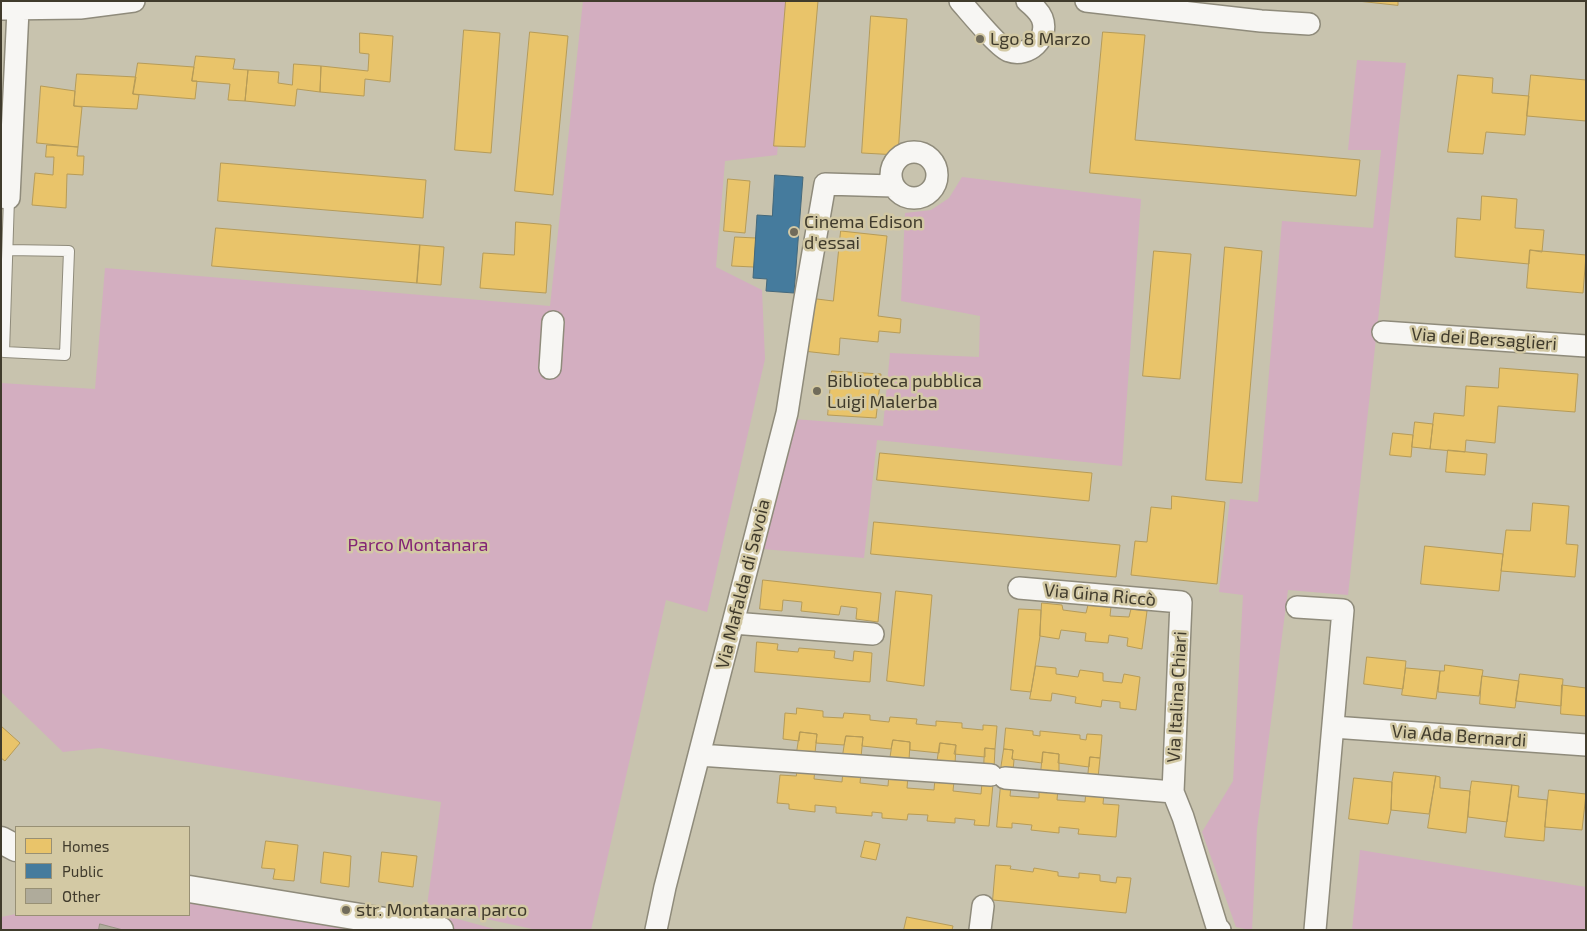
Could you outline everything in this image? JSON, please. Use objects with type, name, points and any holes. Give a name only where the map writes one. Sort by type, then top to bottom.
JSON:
[{"type":"street","points":[[5,198],[10,10],[80,8],[134,1]]},
{"type":"street","points":[[960,1],[999,44],[1008,51],[1018,52],[1037,46],[1043,34],[1043,19],[1035,7],[1027,1]]},
{"type":"street","points":[[1086,1],[1132,4],[1309,24]]},
{"type":"street","name":"Via Mafalda di Savoia","points":[[656,930],[787,413],[825,184],[893,186]]},
{"type":"street","points":[[550,368],[553,322]]},
{"type":"street","name":"Via dei Bersaglieri","points":[[1383,332],[1586,346]]},
{"type":"street","name":"Via Gina Riccò","points":[[1019,588],[1181,602]]},
{"type":"street","name":"Via Italina Chiari","points":[[1181,602],[1173,792],[1183,817],[1217,927],[1220,930]]},
{"type":"street","points":[[1297,607],[1343,610],[1315,930]]},
{"type":"street","points":[[733,623],[873,634]]},
{"type":"street","name":"Via Ada Bernardi","points":[[1332,727],[1586,745]]},
{"type":"street","points":[[699,755],[998,776],[1173,792]]},
{"type":"street","points":[[1,840],[15,847]]},
{"type":"street","points":[[190,889],[440,930]]},
{"type":"street","points":[[980,930],[983,906]]},
{"type":"lane","points":[[5,198],[4,352],[65,355],[69,251],[8,250]]},
{"type":"green space","name":"Parco Montanara","points":[[583,1],[791,1],[777,155],[725,161],[716,267],[762,290],[765,359],[707,612],[666,600],[591,930],[537,930],[427,906],[441,802],[100,748],[63,752],[1,692],[1,383],[95,389],[105,268],[550,306]]},
{"type":"green space","points":[[1357,60],[1406,63],[1348,595],[1288,590],[1257,829],[1252,930],[1250,930],[1236,927],[1202,832],[1233,781],[1243,595],[1219,592],[1230,499],[1258,502],[1282,221],[1373,228],[1381,150],[1348,150]]},
{"type":"green space","points":[[962,177],[1141,199],[1122,466],[877,440],[864,558],[763,549],[794,419],[883,426],[890,353],[979,357],[980,316],[901,301],[905,213],[931,210],[949,198]]},
{"type":"green space","points":[[1360,850],[1586,887],[1586,930],[1352,930]]},
{"type":"green space","points":[[190,878],[454,918],[498,930],[1,930],[1,917],[15,914],[15,916],[190,916]]},
{"type":"building: Homes","points":[[786,1],[818,1],[805,147],[774,146]]},
{"type":"building: Homes","points":[[1358,1],[1398,1],[1398,5]]},
{"type":"building: Homes","points":[[871,16],[907,19],[898,155],[862,153]]},
{"type":"building: Homes","points":[[464,30],[500,33],[491,153],[455,150]]},
{"type":"building: Homes","points":[[530,32],[568,36],[553,195],[515,191]]},
{"type":"building: Homes","points":[[1103,32],[1145,35],[1135,140],[1360,160],[1356,196],[1090,173]]},
{"type":"building: Homes","points":[[360,33],[393,36],[390,82],[365,79],[364,96],[320,92],[321,66],[368,71],[369,54],[360,53]]},
{"type":"building: Homes","points":[[196,56],[235,59],[233,69],[248,70],[245,101],[228,100],[230,84],[192,81]]},
{"type":"building: Homes","points":[[138,63],[194,67],[192,81],[197,81],[195,99],[133,94]]},
{"type":"building: Homes","points":[[294,64],[321,66],[320,92],[297,89],[295,106],[245,101],[248,70],[279,72],[278,83],[292,85]]},
{"type":"building: Homes","points":[[77,74],[136,77],[133,94],[139,95],[137,109],[74,106]]},
{"type":"building: Homes","points":[[1458,75],[1493,78],[1492,93],[1529,96],[1525,135],[1486,132],[1483,154],[1448,152]]},
{"type":"building: Homes","points":[[1531,75],[1586,80],[1586,121],[1527,116]]},
{"type":"building: Homes","points":[[41,86],[75,91],[74,106],[82,107],[78,147],[37,143]]},
{"type":"building: Homes","points":[[47,145],[78,147],[77,156],[84,156],[83,175],[67,174],[66,208],[32,205],[35,173],[53,175],[54,157],[46,157]]},
{"type":"building: Homes","points":[[221,163],[426,180],[423,218],[218,201]]},
{"type":"building: Homes","points":[[728,179],[750,181],[745,233],[724,231]]},
{"type":"building: Homes","points":[[1482,196],[1517,199],[1515,228],[1544,230],[1542,252],[1530,250],[1529,264],[1455,257],[1457,218],[1480,220]]},
{"type":"building: Homes","points":[[516,222],[551,225],[546,293],[480,288],[483,253],[514,255]]},
{"type":"building: Homes","points":[[216,228],[420,245],[417,283],[212,266]]},
{"type":"building: Homes","points":[[841,231],[887,236],[878,316],[901,319],[900,333],[879,331],[878,342],[840,338],[839,355],[803,351],[809,298],[833,301]]},
{"type":"building: Homes","points":[[735,237],[756,238],[754,267],[732,266]]},
{"type":"building: Homes","points":[[420,245],[444,247],[441,285],[417,283]]},
{"type":"building: Homes","points":[[1225,247],[1262,251],[1242,483],[1206,480]]},
{"type":"building: Homes","points":[[1530,250],[1586,255],[1583,293],[1527,288]]},
{"type":"building: Homes","points":[[1154,251],[1191,254],[1180,379],[1143,376]]},
{"type":"building: Homes","points":[[1500,368],[1578,374],[1575,412],[1498,406],[1495,443],[1466,440],[1465,452],[1430,449],[1434,413],[1464,416],[1466,386],[1498,388]]},
{"type":"building: Homes","points":[[832,371],[881,374],[876,418],[828,415]]},
{"type":"building: Homes","points":[[1415,422],[1433,424],[1430,449],[1412,447]]},
{"type":"building: Homes","points":[[1393,433],[1413,435],[1411,457],[1390,455]]},
{"type":"building: Homes","points":[[1448,450],[1487,454],[1485,475],[1446,472]]},
{"type":"building: Homes","points":[[880,453],[1092,473],[1089,501],[877,480]]},
{"type":"building: Homes","points":[[1172,496],[1225,502],[1217,584],[1131,575],[1135,541],[1147,542],[1151,507],[1171,509]]},
{"type":"building: Homes","points":[[1533,503],[1569,506],[1566,544],[1578,545],[1575,577],[1501,571],[1506,530],[1530,531]]},
{"type":"building: Homes","points":[[874,522],[1120,545],[1116,577],[871,554]]},
{"type":"building: Homes","points":[[1425,546],[1503,554],[1499,591],[1421,584]]},
{"type":"building: Homes","points":[[763,580],[881,593],[878,622],[856,619],[857,608],[841,606],[839,615],[801,611],[802,602],[783,600],[782,611],[760,609]]},
{"type":"building: Homes","points":[[896,591],[932,595],[924,686],[887,681]]},
{"type":"building: Homes","points":[[1042,603],[1062,605],[1063,610],[1086,613],[1088,605],[1111,607],[1110,616],[1129,617],[1131,609],[1147,611],[1142,649],[1127,646],[1128,638],[1109,635],[1108,643],[1085,641],[1086,633],[1061,630],[1059,639],[1040,636]]},
{"type":"building: Homes","points":[[1019,609],[1041,610],[1040,636],[1031,692],[1011,690]]},
{"type":"building: Homes","points":[[757,642],[778,644],[777,650],[798,652],[799,648],[835,651],[834,658],[853,661],[854,651],[872,653],[870,682],[755,672]]},
{"type":"building: Homes","points":[[1367,657],[1406,661],[1403,689],[1364,684]]},
{"type":"building: Homes","points":[[1445,665],[1483,670],[1479,696],[1438,692],[1440,671],[1444,671]]},
{"type":"building: Homes","points":[[1036,666],[1056,668],[1056,674],[1078,677],[1080,670],[1103,673],[1103,681],[1122,683],[1124,674],[1140,677],[1136,710],[1120,708],[1120,702],[1102,700],[1101,707],[1075,703],[1076,697],[1052,693],[1051,701],[1030,699]]},
{"type":"building: Homes","points":[[1406,668],[1440,671],[1436,699],[1402,695]]},
{"type":"building: Homes","points":[[1520,674],[1563,679],[1561,706],[1516,701]]},
{"type":"building: Homes","points":[[1482,676],[1519,681],[1515,708],[1480,704]]},
{"type":"building: Homes","points":[[1562,685],[1586,688],[1586,716],[1561,714]]},
{"type":"building: Homes","points":[[797,708],[823,711],[823,717],[843,718],[844,713],[870,715],[870,720],[889,722],[890,717],[917,719],[916,724],[936,726],[936,721],[962,723],[962,728],[983,730],[983,725],[997,726],[995,749],[985,748],[985,757],[954,754],[956,745],[940,743],[939,753],[910,750],[910,742],[893,740],[891,749],[862,746],[863,737],[846,736],[844,745],[816,743],[817,734],[800,732],[799,741],[783,739],[785,713],[796,714]]},
{"type":"building: Homes","points":[[1,726],[20,743],[5,761],[1,758]]},
{"type":"building: Homes","points":[[1006,728],[1033,731],[1033,735],[1040,736],[1040,731],[1080,735],[1080,739],[1086,740],[1087,734],[1102,735],[1100,758],[1090,757],[1089,767],[1058,763],[1059,754],[1043,752],[1042,763],[1012,759],[1013,750],[1004,749]]},
{"type":"building: Homes","points":[[800,732],[817,734],[815,753],[797,752]]},
{"type":"building: Homes","points":[[846,736],[863,737],[861,757],[843,755]]},
{"type":"building: Homes","points":[[893,740],[910,742],[909,761],[890,760]]},
{"type":"building: Homes","points":[[940,743],[956,745],[955,765],[937,764]]},
{"type":"building: Homes","points":[[985,748],[995,749],[994,768],[984,767]]},
{"type":"building: Homes","points":[[1004,749],[1013,750],[1013,770],[1001,769]]},
{"type":"building: Homes","points":[[1043,752],[1059,754],[1059,774],[1041,773]]},
{"type":"building: Homes","points":[[1090,757],[1100,758],[1098,778],[1088,777]]},
{"type":"building: Homes","points":[[797,767],[815,769],[814,779],[842,782],[843,771],[861,773],[860,783],[888,786],[889,774],[908,776],[907,788],[934,790],[935,779],[954,781],[953,791],[981,794],[982,783],[993,784],[989,826],[974,825],[975,820],[955,818],[955,823],[927,821],[928,815],[908,814],[907,820],[882,818],[882,813],[872,812],[872,816],[836,813],[836,807],[815,805],[815,812],[789,809],[789,804],[777,803],[780,775],[796,776]]},
{"type":"building: Homes","points":[[1394,772],[1436,776],[1429,814],[1391,810]]},
{"type":"building: Homes","points":[[1436,776],[1440,777],[1440,788],[1470,791],[1466,833],[1428,828]]},
{"type":"building: Homes","points":[[1354,778],[1392,782],[1391,810],[1388,824],[1349,819]]},
{"type":"building: Homes","points":[[1472,781],[1512,785],[1507,822],[1468,817]]},
{"type":"building: Homes","points":[[1001,785],[1011,786],[1010,796],[1039,798],[1039,787],[1058,789],[1057,800],[1085,802],[1086,791],[1104,793],[1103,804],[1119,805],[1116,837],[1078,834],[1079,829],[1059,827],[1059,833],[1031,830],[1032,825],[1012,823],[1012,828],[997,827]]},
{"type":"building: Homes","points":[[1512,785],[1519,786],[1518,797],[1547,800],[1544,841],[1505,837]]},
{"type":"building: Homes","points":[[1549,790],[1586,794],[1582,830],[1545,827]]},
{"type":"building: Homes","points":[[266,841],[298,845],[294,881],[273,879],[275,869],[262,868]]},
{"type":"building: Homes","points":[[865,841],[880,844],[876,860],[861,857]]},
{"type":"building: Homes","points":[[324,852],[351,856],[349,887],[321,883]]},
{"type":"building: Homes","points":[[382,852],[417,856],[413,887],[379,882]]},
{"type":"building: Homes","points":[[996,865],[1011,866],[1010,869],[1033,872],[1034,868],[1058,872],[1058,876],[1079,878],[1079,873],[1100,875],[1100,881],[1116,883],[1117,877],[1131,878],[1126,913],[993,900]]},
{"type":"building: Homes","points":[[907,917],[953,926],[952,930],[904,930]]},
{"type":"building: Public","points":[[775,175],[803,177],[794,293],[766,291],[767,279],[753,278],[757,215],[772,216]]},
{"type":"building: Other","points":[[100,924],[123,930],[99,930]]},
{"type":"place","name":"Lgo 8 Marzo","points":[[980,39]]},
{"type":"place","name":"Cinema Edison d'essai","points":[[794,232]]},
{"type":"place","name":"Biblioteca pubblica Luigi Malerba","points":[[817,391]]},
{"type":"place","name":"str. Montanara parco","points":[[346,910]]}]
